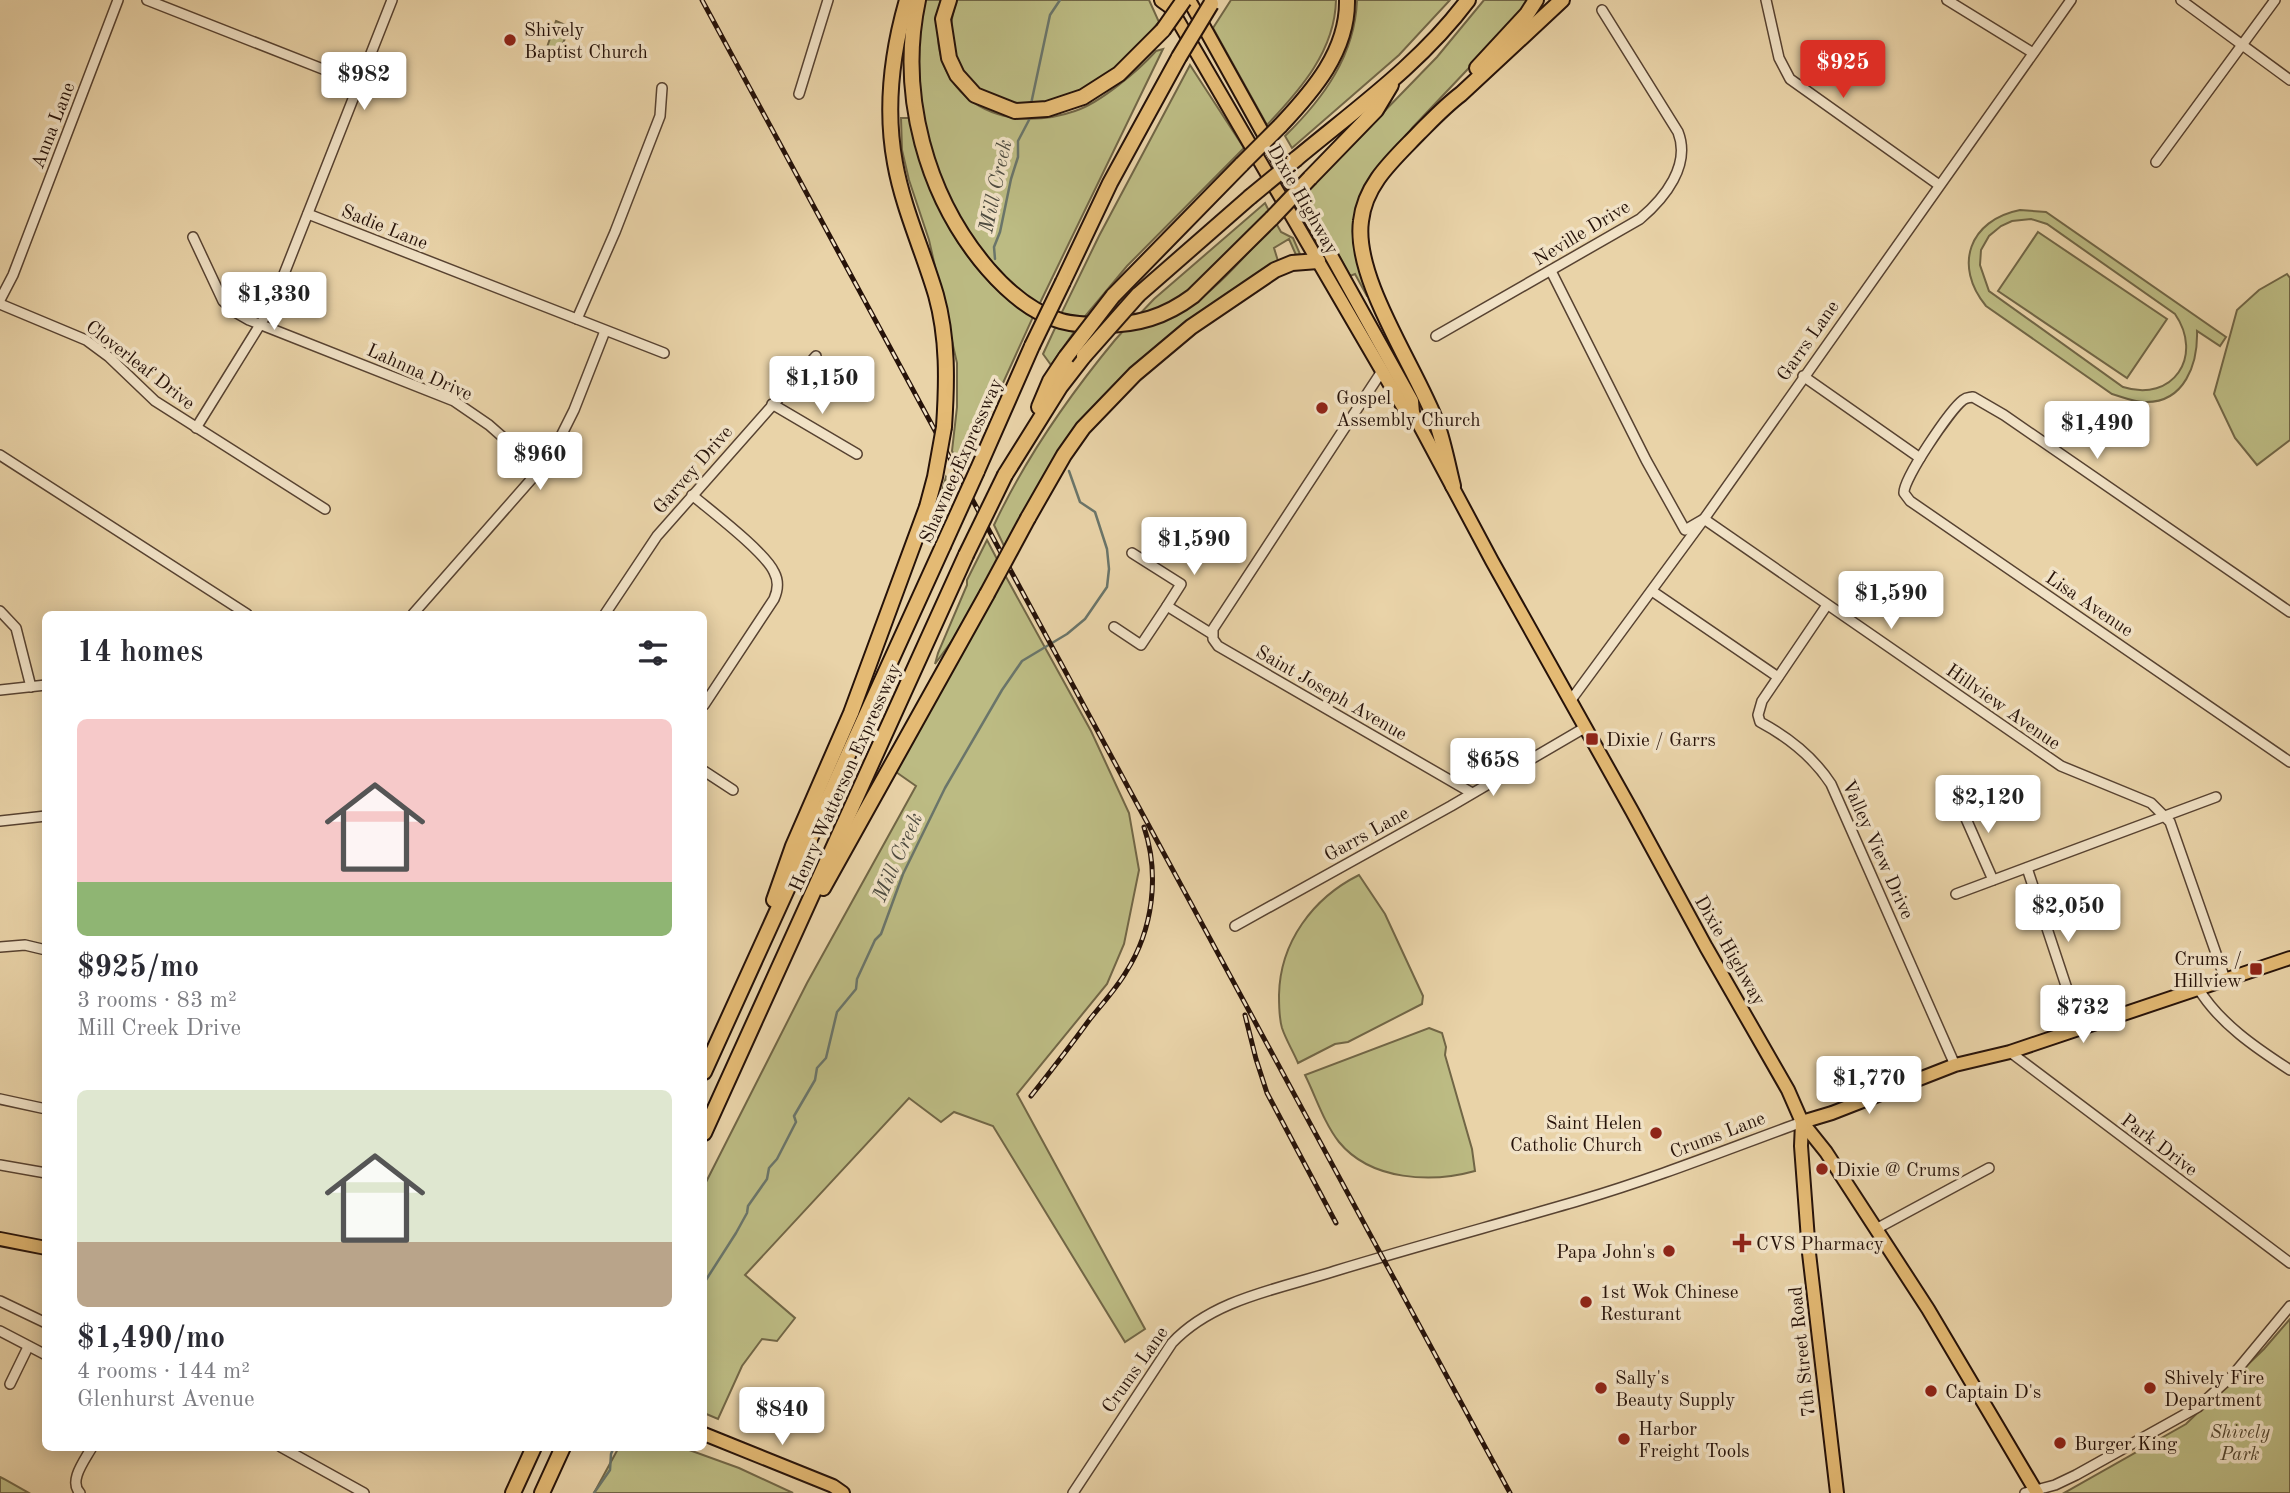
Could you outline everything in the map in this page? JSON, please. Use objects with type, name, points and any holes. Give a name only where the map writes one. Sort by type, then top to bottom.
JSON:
[{"type":"highway","points":[[707,1065],[760,945],[779,880],[851,713],[927,507],[935,477],[944,427],[947,388],[944,336],[937,298],[901,187],[891,132],[894,64],[907,0]]},
{"type":"highway","points":[[918,0],[912,48],[912,79],[918,127],[943,201],[970,246],[1002,284],[1028,306],[1058,320],[1079,325],[1129,325],[1144,321],[1193,296],[1376,110],[1395,78]]},
{"type":"highway","points":[[949,0],[943,19],[949,58],[957,75],[975,95],[1015,111],[1047,109],[1083,97],[1119,74],[1163,30],[1186,0]]},
{"type":"highway","points":[[1025,440],[1050,381],[1113,296],[1280,126],[1316,85],[1334,55],[1345,23],[1347,0]]},
{"type":"highway","points":[[1025,440],[1084,356],[1138,295],[1250,197],[1395,78],[1468,0]]},
{"type":"highway","points":[[1453,486],[1437,424],[1375,291],[1364,261],[1360,238],[1364,204],[1375,182],[1392,160],[1447,104],[1536,0]]},
{"type":"highway","points":[[1447,104],[1562,0]]},
{"type":"highway","name":"Shawnee Expressway","points":[[760,945],[818,824],[1032,346],[1110,183],[1212,2]]},
{"type":"highway","points":[[799,924],[835,869],[1028,518],[1064,455],[1083,428],[1135,374],[1191,327],[1275,270],[1292,263],[1318,261]]},
{"type":"highway","name":"Henry Watterson Expressway","points":[[707,1126],[966,555],[1025,440]]},
{"type":"highway","points":[[513,1493],[532,1451]]},
{"type":"highway","points":[[542,1493],[561,1451]]},
{"type":"main road","name":"Dixie Highway","points":[[1186,0],[1412,401],[1413,413],[1702,940],[1781,1078],[1802,1122],[1826,1152],[1990,1411],[2032,1492]]},
{"type":"main road","name":"Dixie Highway","points":[[1166,2],[1403,407],[1413,413]]},
{"type":"main road","name":"Crums Lane","points":[[1802,1122],[1955,1065],[2010,1052],[2290,958]]},
{"type":"main road","name":"7th Street Road","points":[[1802,1122],[1801,1150],[1810,1253],[1837,1493]]},
{"type":"main road","points":[[0,1239],[42,1247]]},
{"type":"main road","points":[[707,1435],[833,1486],[843,1493]]},
{"type":"street","name":"Anna Lane","points":[[0,302],[13,275],[118,0]]},
{"type":"street","points":[[147,0],[353,81],[358,89]]},
{"type":"street","points":[[196,428],[271,307],[392,0]]},
{"type":"street","points":[[799,94],[828,0]]},
{"type":"street","points":[[1766,0],[1779,58],[1790,79],[1939,185]]},
{"type":"street","points":[[1947,0],[2033,53]]},
{"type":"street","name":"Garrs Lane","points":[[1571,700],[1704,519],[2071,0]]},
{"type":"street","points":[[2181,0],[2290,80]]},
{"type":"street","points":[[2156,162],[2275,0]]},
{"type":"street","name":"Neville Drive","points":[[1436,336],[1640,219],[1661,197],[1681,160],[1681,140],[1675,125],[1602,10]]},
{"type":"street","points":[[576,320],[615,232],[660,116],[662,88]]},
{"type":"street","name":"Sadie Lane","points":[[308,214],[664,353]]},
{"type":"street","name":"Lahnna Drive","points":[[193,237],[223,301],[235,312],[454,401],[489,425],[540,470]]},
{"type":"street","points":[[1551,271],[1646,460],[1685,530],[1704,519]]},
{"type":"street","name":"Cloverleaf Drive","points":[[0,302],[86,340],[109,357],[155,401],[325,509]]},
{"type":"street","points":[[416,611],[540,470],[559,443],[605,331]]},
{"type":"street","name":"Garvey Drive","points":[[607,611],[657,536],[816,356]]},
{"type":"street","points":[[1212,637],[1382,371]]},
{"type":"street","points":[[1803,376],[1920,458],[1960,402],[1973,397],[2004,415],[2290,612]]},
{"type":"street","points":[[772,404],[857,454]]},
{"type":"street","points":[[0,455],[242,611]]},
{"type":"street","name":"Lisa Avenue","points":[[1920,458],[1903,488],[1910,501],[2290,762]]},
{"type":"street","points":[[692,495],[762,556],[772,568],[778,586],[774,599],[707,700]]},
{"type":"street","name":"Hillview Avenue","points":[[1704,519],[2061,766],[2151,803],[2164,816]]},
{"type":"street","points":[[1114,627],[1141,645],[1181,584],[1132,554]]},
{"type":"street","points":[[1652,591],[1778,677]]},
{"type":"street","name":"Valley View Drive","points":[[1827,605],[1762,701],[1758,715],[1760,722],[1807,755],[1831,785],[1955,1065]]},
{"type":"street","name":"Saint Joseph Avenue","points":[[1167,606],[1212,637],[1218,646],[1472,793]]},
{"type":"street","points":[[0,611],[16,628],[31,687]]},
{"type":"street","points":[[0,690],[42,686]]},
{"type":"street","name":"Garrs Lane","points":[[1235,926],[1586,727]]},
{"type":"street","points":[[707,773],[733,790]]},
{"type":"street","points":[[1956,796],[1993,880]]},
{"type":"street","points":[[1956,894],[2216,797]]},
{"type":"street","points":[[0,821],[42,816]]},
{"type":"street","points":[[2164,816],[2170,822],[2225,979]]},
{"type":"street","points":[[2027,868],[2080,1028]]},
{"type":"street","points":[[0,947],[25,945],[42,949]]},
{"type":"street","points":[[2198,988],[2227,1024],[2290,1070]]},
{"type":"street","name":"Park Drive","points":[[2010,1052],[2290,1263]]},
{"type":"street","points":[[0,1099],[42,1108]]},
{"type":"street","name":"Crums Lane","points":[[1073,1493],[1172,1343],[1192,1324],[1209,1313],[1237,1301],[1373,1259],[1653,1178],[1802,1122]]},
{"type":"street","points":[[0,1165],[42,1172]]},
{"type":"street","points":[[1876,1229],[1989,1168]]},
{"type":"street","points":[[0,1300],[42,1322]]},
{"type":"street","points":[[2032,1492],[2076,1475],[2198,1408],[2232,1376],[2290,1306]]},
{"type":"street","points":[[0,1331],[42,1353]]},
{"type":"street","points":[[10,1384],[29,1347]]},
{"type":"street","points":[[80,1493],[74,1483],[90,1451]]},
{"type":"street","points":[[288,1451],[364,1493]]},
{"type":"green space","points":[[924,0],[942,0],[938,31],[942,59],[953,82],[970,99],[991,112],[1017,118],[1045,118],[1085,107],[1118,85],[1156,51],[1163,49],[1039,305],[1015,288],[993,267],[974,243],[958,217],[934,160],[925,131],[917,76]]},
{"type":"green space","points":[[957,0],[1149,0],[1159,22],[1107,75],[1082,92],[1064,100],[1022,106],[1003,102],[986,94],[962,69],[952,36],[952,18]]},
{"type":"green space","points":[[1231,0],[1336,0],[1329,36],[1314,68],[1292,98],[1267,125],[1213,28]]},
{"type":"green space","points":[[1357,0],[1450,0],[1399,55],[1292,148],[1285,136],[1324,91],[1344,57],[1355,20]]},
{"type":"green space","points":[[1484,0],[1529,0],[1503,32],[1413,127],[1373,179],[1358,225],[1370,296],[1367,296],[1355,274],[1350,276],[1305,193],[1437,57]]},
{"type":"green space","points":[[556,21],[570,27],[557,57],[545,53]]},
{"type":"green space","points":[[1190,65],[1244,148],[1127,266],[1082,320],[1061,314],[1099,236]]},
{"type":"green space","points":[[901,118],[909,118],[925,175],[951,231],[987,279],[1009,300],[1033,317],[963,471],[952,451],[957,407],[957,363],[929,240],[902,150]]},
{"type":"green space","points":[[1265,203],[1269,211],[1186,294],[1136,318],[1154,299]]},
{"type":"green space","points":[[2020,210],[2046,212],[2226,337],[2220,346],[2197,331],[2192,368],[2179,388],[2170,396],[2159,401],[2145,402],[2112,394],[1986,306],[1976,291],[1970,276],[1972,247],[1978,234],[2003,215]],"holes":[[[2031,219],[2047,224],[2175,314],[2183,330],[2186,345],[2179,372],[2169,382],[2156,388],[2141,390],[2123,387],[1989,291],[1980,265],[1981,250],[1989,236],[2012,221]]]},
{"type":"green space","points":[[1276,223],[1281,232],[1293,238],[1300,254],[1296,255],[1289,239],[1274,248],[1278,261],[1133,367],[1096,405],[1062,448],[1005,548],[994,525],[1006,500],[1048,429],[1115,340],[1124,330],[1147,327],[1190,307],[1227,275]]},
{"type":"green space","points":[[2038,232],[2167,319],[2127,378],[1998,291]]},
{"type":"green space","points":[[2287,274],[2290,278],[2290,440],[2257,465],[2235,438],[2214,394],[2237,310],[2259,290]]},
{"type":"green space","points":[[1056,326],[1074,332],[1051,365],[1043,354]]},
{"type":"green space","points":[[946,477],[955,491],[941,522],[934,518]]},
{"type":"green space","points":[[987,540],[998,561],[954,638],[935,664],[967,580]]},
{"type":"green space","points":[[1005,575],[1091,731],[1129,813],[1139,870],[1124,944],[1107,984],[1017,1094],[1145,1329],[1125,1342],[993,1126],[954,1112],[941,1122],[909,1098],[745,1275],[795,1318],[777,1341],[762,1339],[742,1366],[718,1419],[707,1414],[707,1180],[807,983],[916,786],[896,772]]},
{"type":"green space","points":[[1359,875],[1385,914],[1423,996],[1422,1004],[1348,1042],[1335,1044],[1298,1063],[1280,1016],[1279,995],[1285,957],[1302,924],[1314,909],[1327,896]]},
{"type":"green space","points":[[1429,1028],[1442,1033],[1445,1055],[1472,1149],[1475,1171],[1440,1177],[1403,1176],[1368,1165],[1352,1155],[1339,1142],[1305,1075]]},
{"type":"green space","name":"Shively Park","points":[[2290,1319],[2290,1493],[2064,1493],[2186,1424],[2264,1349]]},
{"type":"green space","points":[[617,1451],[692,1451],[739,1468],[793,1493],[594,1493]]},
{"type":"green space","points":[[0,1477],[4,1479],[29,1493],[0,1493]]},
{"type":"waterway","name":"Mill Creek","points":[[1031,104],[1050,15],[1060,0]]},
{"type":"waterway","name":"Mill Creek","points":[[995,259],[994,247],[1018,157],[1018,141],[1029,120]]},
{"type":"waterway","name":"Mill Creek","points":[[707,1278],[736,1233],[748,1206],[767,1179],[769,1168],[777,1159],[796,1122],[794,1116],[815,1080],[817,1068],[826,1058],[837,1012],[856,989],[857,979],[875,940],[881,934],[903,874],[945,788],[1022,661],[1067,634],[1085,619],[1107,587],[1107,549],[1095,512],[1080,502],[1069,471]]},
{"type":"waterway","name":"Mill Creek","points":[[594,1493],[610,1470],[612,1451]]},
{"type":"railway","points":[[702,0],[1510,1493]]},
{"type":"railway","points":[[1031,1096],[1118,984],[1135,956],[1148,920],[1151,902],[1152,864],[1144,827]]},
{"type":"railway","points":[[1245,1015],[1267,1093],[1336,1223]]},
{"type":"place","name":"Shively Baptist Church","points":[[510,40]]},
{"type":"place","name":"Gospel Assembly Church","points":[[1322,408]]},
{"type":"place","name":"Dixie / Garrs","points":[[1592,739]]},
{"type":"place","name":"Crums / Hillview","points":[[2256,969]]},
{"type":"place","name":"Saint Helen Catholic Church","points":[[1656,1133]]},
{"type":"place","name":"Dixie @ Crums","points":[[1822,1169]]},
{"type":"place","name":"CVS Pharmacy","points":[[1742,1243]]},
{"type":"place","name":"Papa John's","points":[[1669,1251]]},
{"type":"place","name":"1st Wok Chinese Resturant","points":[[1586,1302]]},
{"type":"place","name":"Sally's Beauty Supply","points":[[1601,1388]]},
{"type":"place","name":"Shively Fire Department","points":[[2150,1388]]},
{"type":"place","name":"Captain D's","points":[[1931,1391]]},
{"type":"place","name":"Harbor Freight Tools","points":[[1624,1439]]},
{"type":"place","name":"Burger King","points":[[2060,1443]]}]
